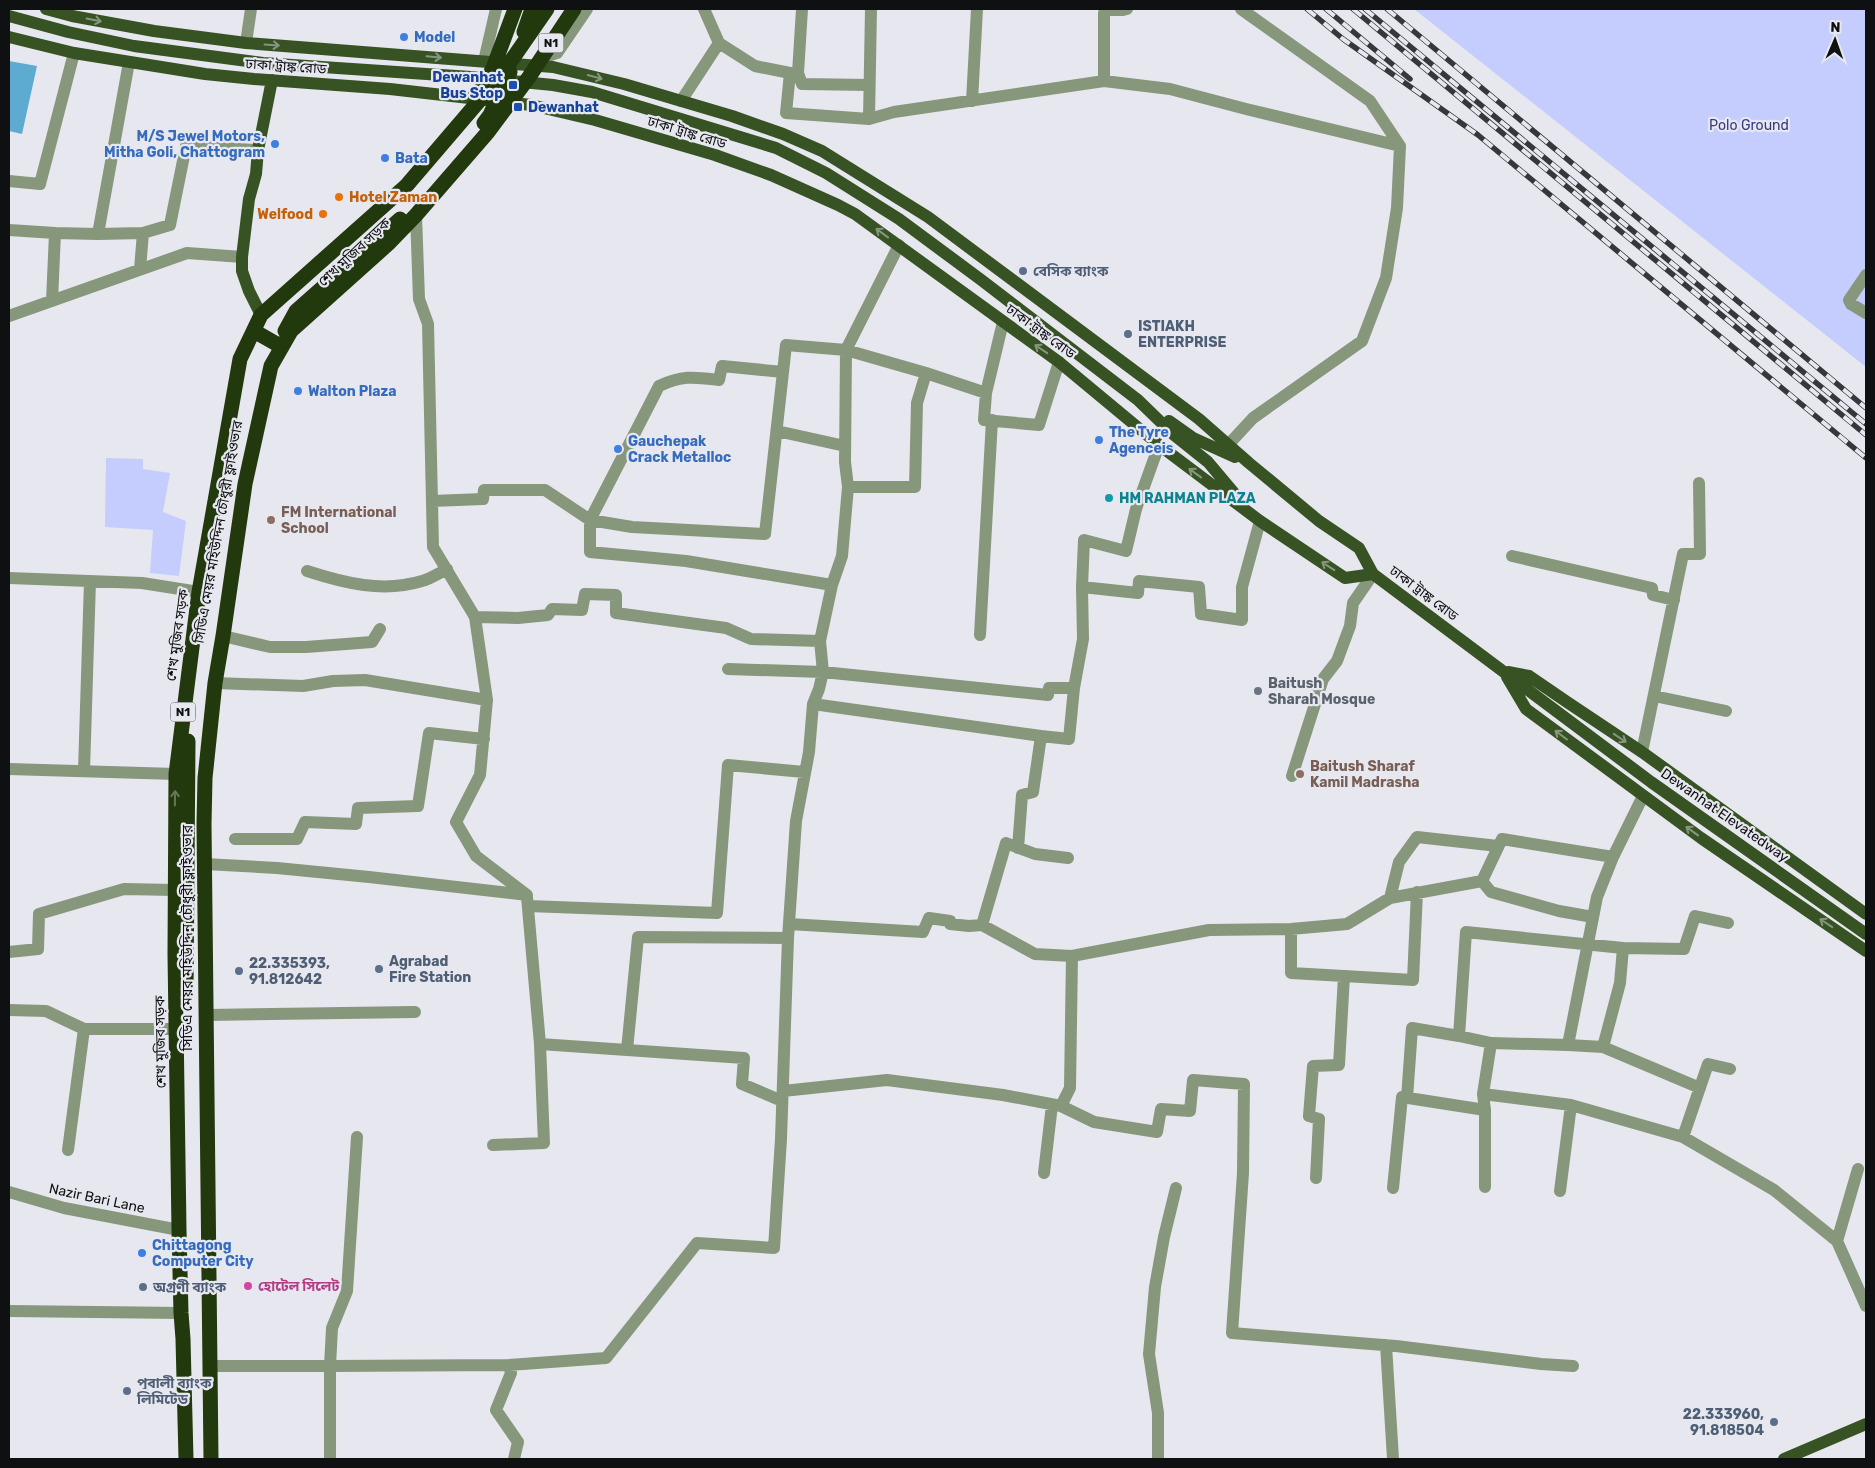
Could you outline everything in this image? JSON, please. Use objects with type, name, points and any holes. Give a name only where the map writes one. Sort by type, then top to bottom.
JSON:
[{"type":"highway","points":[[191,1459],[185,1085],[189,728],[201,620],[215,523],[250,349],[292,278],[324,248],[449,142],[475,103],[493,68],[514,9]]},
{"type":"highway","name":"সিডিএ মেয়র মহিউদ্দিন চৌধুরী ফ্লাইওভার","points":[[204,1459],[202,1403],[204,735],[220,599],[265,365],[296,311],[414,206],[459,159],[490,115],[509,76],[532,9]]},
{"type":"highway","name":"N1","points":[[505,68],[547,9]]},
{"type":"highway","name":"N1","points":[[535,67],[574,9]]},
{"type":"highway","name":"শেখ মুজিব সড়ক","points":[[211,1459],[204,864],[205,778],[215,683],[245,484],[271,366],[291,331],[388,244],[416,215],[488,132],[535,67]]},
{"type":"highway","name":"শেখ মুজিব সড়ক","points":[[186,1459],[184,1339],[181,1313],[179,1230],[174,890],[176,774],[199,592],[240,359],[261,315],[407,185],[481,99],[505,68]]},
{"type":"highway","points":[[254,331],[282,347]]},
{"type":"main road","points":[[46,9],[72,16],[154,31],[246,43],[484,61],[505,68],[554,67],[587,74],[681,101],[783,134],[822,151],[928,216],[1199,419],[1319,521],[1359,548],[1373,574]]},
{"type":"main road","name":"ঢাকা ট্রাঙ্ক রোড","points":[[9,16],[68,32],[134,46],[253,62],[471,78],[563,87],[592,92],[776,148],[826,173],[899,219],[1138,400],[1193,438],[1249,463]]},
{"type":"main road","name":"ঢাকা ট্রাঙ্ক রোড","points":[[9,37],[74,53],[205,74],[390,89],[532,106],[595,120],[668,140],[743,165],[838,205],[855,214],[899,245],[1059,362],[1158,445],[1256,519],[1345,578],[1373,574],[1567,720]]},
{"type":"main road","points":[[261,315],[249,291],[242,271],[242,257],[246,221],[256,174],[258,150],[272,80]]},
{"type":"main road","name":"ঢাকা ট্রাঙ্ক রোড","points":[[1138,400],[1173,434],[1208,462],[1256,519]]},
{"type":"main road","points":[[1504,671],[1529,676],[1642,752],[1866,914]]},
{"type":"main road","points":[[1504,671],[1526,709],[1644,796],[1866,951]]},
{"type":"main road","name":"Dewanhat Elevatedway","points":[[1567,720],[1651,782],[1866,934]]},
{"type":"main road","points":[[1784,1459],[1866,1424]]},
{"type":"street","points":[[246,43],[251,9]]},
{"type":"street","points":[[484,61],[496,9]]},
{"type":"street","points":[[535,67],[557,53],[587,9]]},
{"type":"street","points":[[704,9],[719,43],[755,66],[794,73],[802,84],[869,85]]},
{"type":"street","points":[[802,9],[794,73],[786,113],[869,119],[894,112],[1104,81],[1170,89],[1400,146]]},
{"type":"street","points":[[869,119],[870,9]]},
{"type":"street","points":[[972,101],[977,9]]},
{"type":"street","points":[[1104,81],[1104,13],[1106,10],[1127,9]]},
{"type":"street","points":[[1228,445],[1253,418],[1362,341],[1386,278],[1397,208],[1400,146],[1370,101],[1241,9]]},
{"type":"street","points":[[681,101],[719,43]]},
{"type":"street","points":[[9,181],[40,184],[74,53]]},
{"type":"street","points":[[98,234],[129,62]]},
{"type":"street","points":[[9,230],[98,234],[142,233],[170,225],[186,146],[258,150]]},
{"type":"street","points":[[416,215],[419,298],[428,324],[433,547],[475,617],[487,700],[480,775],[456,822],[476,856],[527,900],[540,1044],[544,1143],[493,1145]]},
{"type":"street","points":[[52,301],[55,233]]},
{"type":"street","points":[[140,270],[142,233]]},
{"type":"street","points":[[210,1366],[509,1364],[606,1358],[697,1243],[774,1248],[788,938],[796,821],[809,752],[813,704],[820,689],[823,672],[820,641],[832,585],[842,556],[848,487],[845,446],[846,350],[899,245]]},
{"type":"street","points":[[9,316],[186,253],[242,257]]},
{"type":"street","points":[[1866,275],[1848,300],[1850,304],[1866,313]]},
{"type":"street","points":[[1003,322],[986,393],[984,420],[1039,424],[1059,362]]},
{"type":"street","points":[[432,501],[482,500],[484,490],[545,490],[590,520],[632,527],[765,534],[786,345],[846,350],[926,373],[986,393]]},
{"type":"street","points":[[783,372],[722,366],[719,380],[695,377],[675,378],[659,386],[590,520],[590,552],[686,561],[832,585]]},
{"type":"street","points":[[848,487],[915,487],[917,403],[926,373]]},
{"type":"street","points":[[980,635],[992,420]]},
{"type":"street","points":[[777,431],[845,446]]},
{"type":"street","points":[[813,704],[1041,736],[1069,738],[1074,688],[1083,639],[1082,587],[1084,540],[1126,551],[1136,509],[1158,445]]},
{"type":"street","points":[[1642,752],[1683,554],[1700,554],[1699,482]]},
{"type":"street","points":[[1082,587],[1138,593],[1139,581],[1199,587],[1201,614],[1242,620],[1242,587],[1256,519]]},
{"type":"street","points":[[1512,556],[1652,588],[1653,596],[1674,600]]},
{"type":"street","points":[[306,571],[342,582],[372,586],[398,586],[423,581],[446,569]]},
{"type":"street","points":[[1292,776],[1323,680],[1337,661],[1350,626],[1353,603],[1373,574]]},
{"type":"street","points":[[9,578],[142,583],[199,592]]},
{"type":"street","points":[[84,771],[90,581]]},
{"type":"street","points":[[475,617],[518,618],[548,616],[552,609],[582,610],[584,594],[616,595],[616,613],[726,628],[751,639],[820,641]]},
{"type":"street","points":[[223,636],[270,647],[306,646],[372,642],[380,629]]},
{"type":"street","points":[[728,669],[823,672],[1048,695],[1049,688],[1074,688]]},
{"type":"street","points":[[215,683],[303,686],[333,681],[365,680],[487,700]]},
{"type":"street","points":[[1654,696],[1726,712]]},
{"type":"street","points":[[234,839],[298,839],[305,822],[356,824],[358,808],[418,806],[429,733],[484,739]]},
{"type":"street","points":[[1018,848],[1022,795],[1033,792],[1041,736]]},
{"type":"street","points":[[204,864],[295,870],[449,885],[527,900],[717,913],[728,765],[804,772]]},
{"type":"street","points":[[9,769],[176,774]]},
{"type":"street","points":[[1568,1044],[1597,897],[1613,857],[1644,796]]},
{"type":"street","points":[[1390,898],[1399,862],[1417,837],[1498,846]]},
{"type":"street","points":[[1482,882],[1502,839],[1613,857]]},
{"type":"street","points":[[982,924],[1006,843],[1035,854],[1068,858]]},
{"type":"street","points":[[789,924],[923,932],[929,918],[950,921],[950,924],[969,926],[982,924],[1035,954],[1072,956],[1208,930],[1291,929],[1346,924],[1390,898],[1482,882]]},
{"type":"street","points":[[1482,882],[1491,892],[1559,911],[1593,918]]},
{"type":"street","points":[[9,952],[38,949],[39,914],[124,890],[174,890]]},
{"type":"street","points":[[1291,929],[1291,973],[1413,980],[1418,892]]},
{"type":"street","points":[[1459,1036],[1466,932],[1623,948],[1684,948],[1694,916],[1728,923]]},
{"type":"street","points":[[627,1050],[638,937],[788,938]]},
{"type":"street","points":[[1603,1047],[1620,983],[1623,948]]},
{"type":"street","points":[[1044,1173],[1056,1106],[1070,1088],[1072,956]]},
{"type":"street","points":[[1316,1178],[1319,1119],[1309,1116],[1313,1066],[1339,1066],[1344,976]]},
{"type":"street","points":[[9,1010],[46,1011],[84,1029],[177,1029]]},
{"type":"street","points":[[206,1015],[415,1012]]},
{"type":"street","points":[[1407,1098],[1412,1028],[1491,1043],[1568,1044],[1603,1047],[1700,1088]]},
{"type":"street","points":[[68,1150],[84,1029]]},
{"type":"street","points":[[1485,1187],[1485,1110],[1483,1094],[1491,1043]]},
{"type":"street","points":[[540,1044],[744,1058],[742,1084],[782,1096],[887,1080],[1003,1095],[1056,1106],[1094,1122],[1157,1132],[1161,1109],[1190,1111],[1193,1080],[1244,1084],[1243,1173],[1232,1333],[1386,1345],[1573,1366]]},
{"type":"street","points":[[1683,1137],[1708,1064],[1730,1069]]},
{"type":"street","points":[[1483,1094],[1571,1106],[1683,1137],[1774,1190],[1837,1241],[1866,1306]]},
{"type":"street","points":[[1393,1188],[1402,1097],[1485,1110]]},
{"type":"street","points":[[1560,1191],[1571,1106]]},
{"type":"street","points":[[330,1459],[332,1328],[347,1291],[357,1137]]},
{"type":"street","points":[[1837,1241],[1858,1169]]},
{"type":"street","points":[[1158,1459],[1158,1413],[1149,1354],[1155,1287],[1164,1237],[1176,1188]]},
{"type":"street","name":"Nazir Bari Lane","points":[[9,1192],[64,1208],[179,1230]]},
{"type":"street","points":[[9,1311],[181,1313]]},
{"type":"street","points":[[1386,1345],[1392,1459]]},
{"type":"street","points":[[509,1364],[511,1374],[496,1410],[518,1442],[514,1459]]},
{"type":"green space","name":"Polo Ground","points":[[1414,9],[1866,9],[1866,367]]},
{"type":"green space","points":[[106,458],[143,459],[143,469],[170,473],[163,512],[186,521],[179,576],[150,573],[153,530],[105,527]]},
{"type":"shaded area","points":[[9,61],[37,66],[22,134],[9,131]]},
{"type":"railway","points":[[1307,9],[1343,39],[1478,135],[1866,458]]},
{"type":"railway","points":[[1326,9],[1410,79]]},
{"type":"railway","points":[[1353,9],[1866,435]]},
{"type":"railway","points":[[1365,9],[1866,424]]},
{"type":"railway","points":[[1387,9],[1866,408]]},
{"type":"place","name":"Model","points":[[404,37]]},
{"type":"place","name":"Dewanhat Bus Stop","points":[[513,85]]},
{"type":"place","name":"Dewanhat","points":[[518,107]]},
{"type":"place","name":"M/S Jewel Motors, Mitha Goli, Chattogram","points":[[275,144]]},
{"type":"place","name":"Bata","points":[[385,158]]},
{"type":"place","name":"Hotel Zaman","points":[[339,197]]},
{"type":"place","name":"Welfood","points":[[323,214]]},
{"type":"place","name":"বেসিক ব্যাংক","points":[[1023,271]]},
{"type":"place","name":"ISTIAKH ENTERPRISE","points":[[1128,334]]},
{"type":"place","name":"Walton Plaza","points":[[298,391]]},
{"type":"place","name":"The Tyre Agenceis","points":[[1099,440]]},
{"type":"place","name":"Gauchepak Crack Metalloc","points":[[618,449]]},
{"type":"place","name":"HM RAHMAN PLAZA","points":[[1109,498]]},
{"type":"place","name":"FM International School","points":[[271,520]]},
{"type":"place","name":"Baitush Sharah Mosque","points":[[1258,691]]},
{"type":"place","name":"Baitush Sharaf Kamil Madrasha","points":[[1300,774]]},
{"type":"place","name":"Agrabad Fire Station","points":[[379,969]]},
{"type":"place","name":"22.335393, 91.812642","points":[[239,971]]},
{"type":"place","name":"Chittagong Computer City","points":[[142,1253]]},
{"type":"place","name":"হোটেল সিলেট","points":[[248,1286]]},
{"type":"place","name":"অগ্রণী ব্যাংক","points":[[143,1287]]},
{"type":"place","name":"পূবালী ব্যাংক লিমিটেড","points":[[127,1391]]},
{"type":"place","name":"22.333960, 91.818504","points":[[1774,1422]]}]
